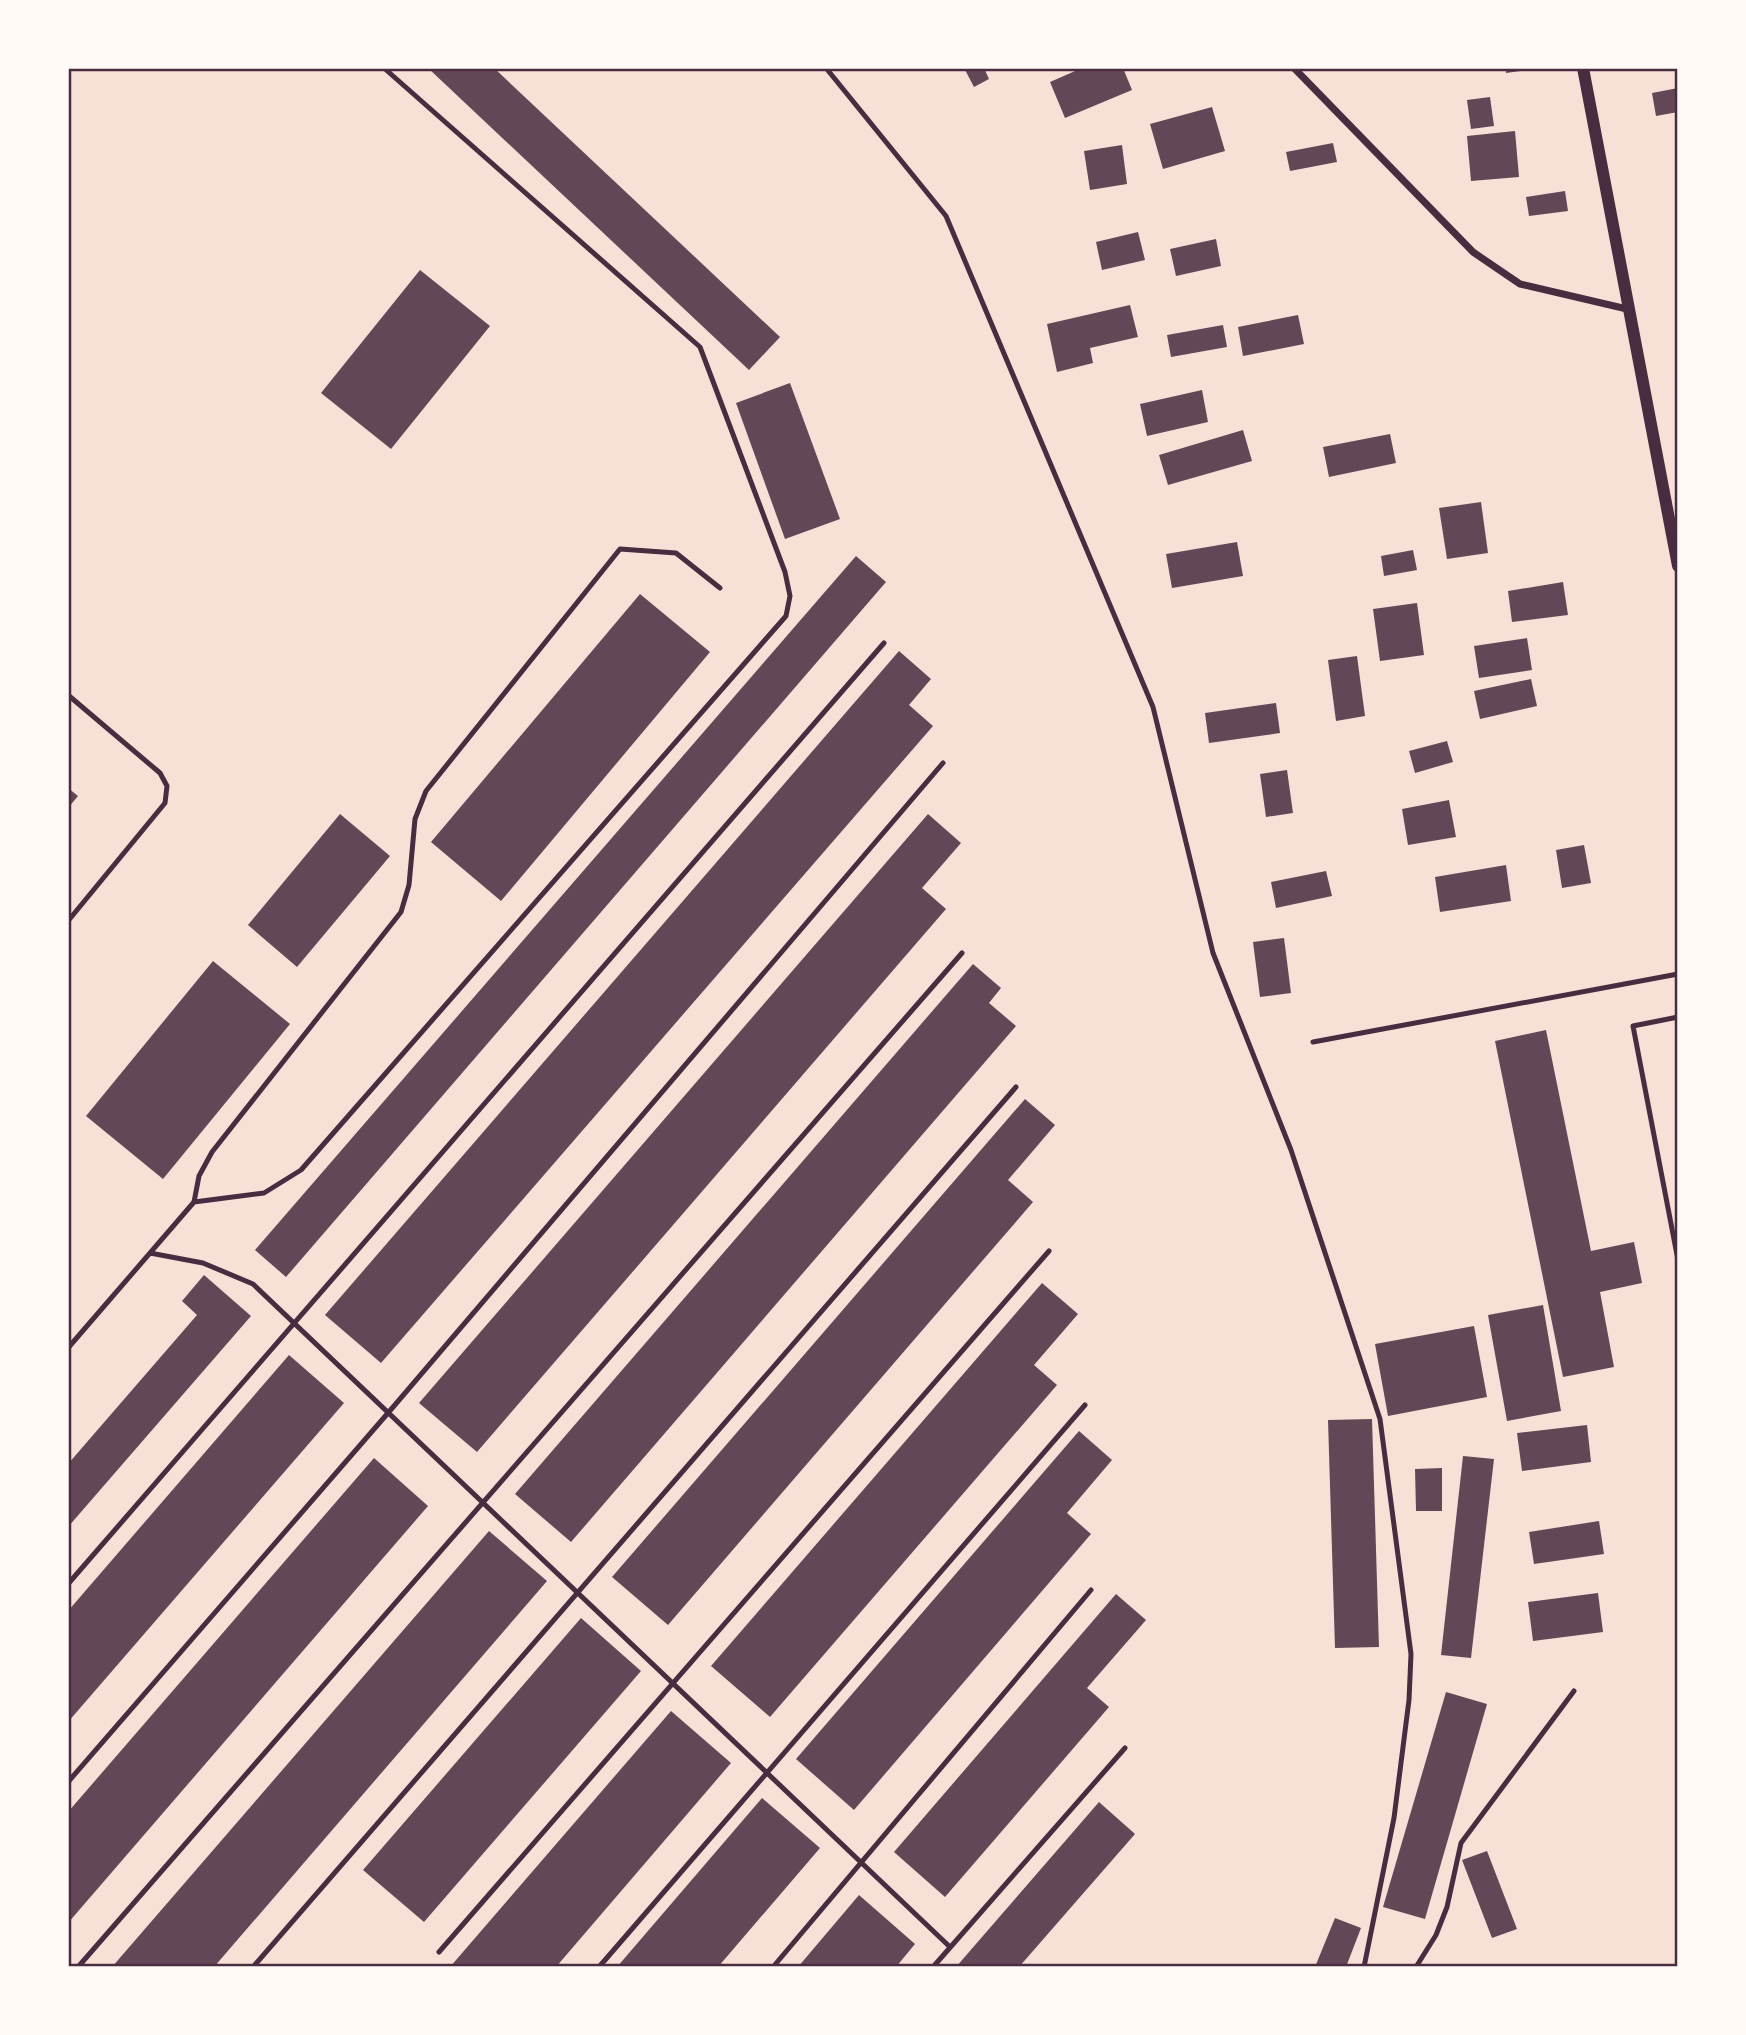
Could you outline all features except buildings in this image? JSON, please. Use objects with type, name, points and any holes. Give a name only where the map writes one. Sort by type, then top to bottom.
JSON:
[{"type":"street","points":[[1294,68],[1473,252],[1520,284],[1628,310]]},
{"type":"street","points":[[1583,68],[1678,566]]},
{"type":"lane","points":[[194,1202],[264,1193],[301,1170],[786,616],[790,596],[785,572],[700,347],[384,68]]},
{"type":"lane","points":[[826,68],[946,216],[1153,707],[1213,953],[1291,1150],[1380,1419],[1411,1654],[1409,1700],[1394,1818],[1364,1967]]},
{"type":"lane","points":[[68,1348],[194,1202],[199,1176],[212,1152],[401,912],[409,885],[415,820],[426,791],[620,549],[676,553],[720,588]]},
{"type":"lane","points":[[68,1584],[884,643]]},
{"type":"lane","points":[[68,695],[160,773],[167,786],[165,803],[68,921]]},
{"type":"lane","points":[[68,1782],[388,1413],[943,763]]},
{"type":"lane","points":[[78,1967],[962,953]]},
{"type":"lane","points":[[1313,1042],[1678,974]]},
{"type":"lane","points":[[1678,1017],[1633,1026],[1678,1260]]},
{"type":"lane","points":[[253,1967],[1016,1087]]},
{"type":"lane","points":[[439,1952],[1049,1251]]},
{"type":"lane","points":[[150,1252],[203,1264],[253,1284],[950,1947]]},
{"type":"lane","points":[[599,1967],[1085,1405]]},
{"type":"lane","points":[[773,1967],[1091,1590]]},
{"type":"lane","points":[[1416,1967],[1436,1935],[1447,1907],[1461,1843],[1574,1691]]},
{"type":"lane","points":[[933,1967],[1125,1748]]}]
